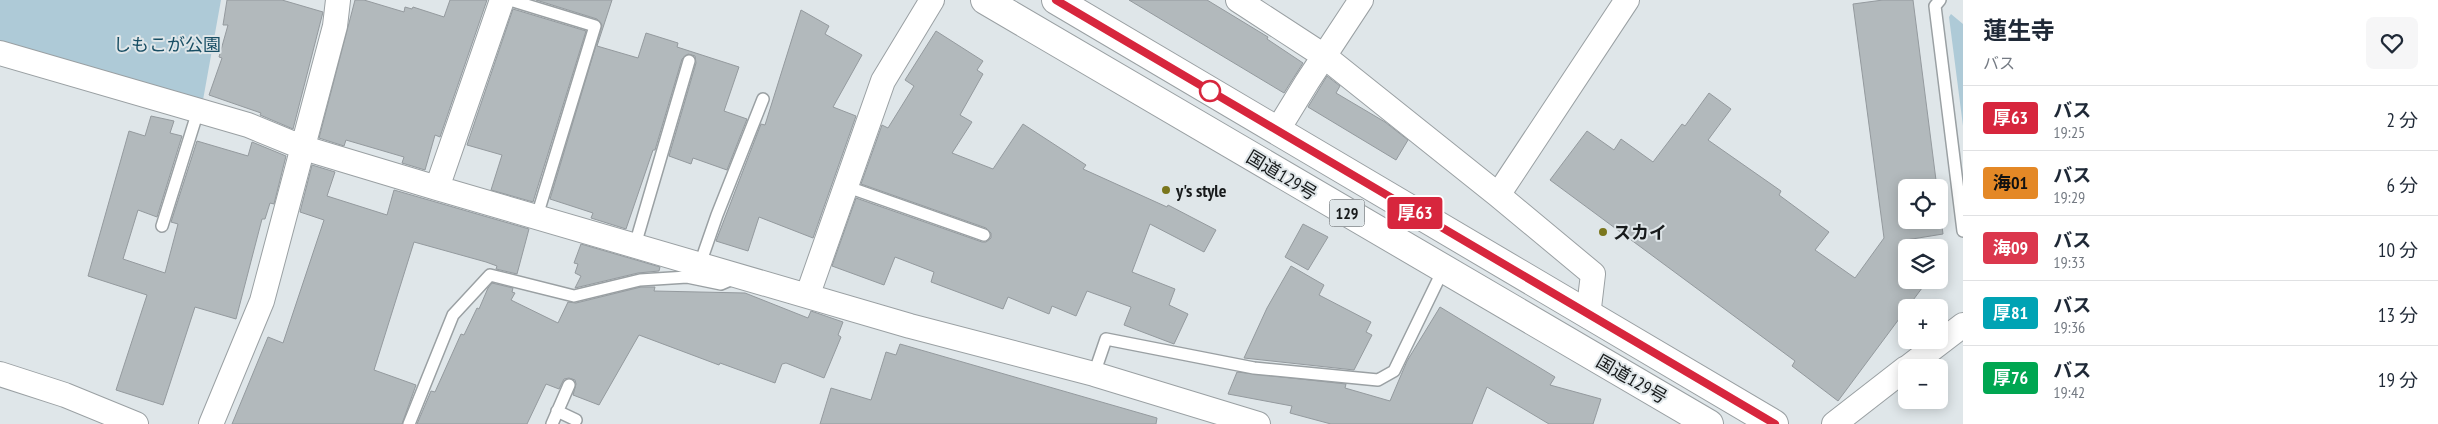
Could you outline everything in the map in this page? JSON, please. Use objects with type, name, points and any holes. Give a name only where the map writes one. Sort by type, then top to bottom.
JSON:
[{"type":"highway","name":"国道129号","points":[[985,0],[1443,270],[1709,424]]},
{"type":"highway","name":"国道129号","points":[[1056,0],[1588,316],[1774,424]]},
{"type":"street","points":[[211,424],[262,301],[335,26],[338,0]]},
{"type":"street","points":[[437,188],[502,0]]},
{"type":"street","points":[[808,294],[883,81],[932,0]]},
{"type":"street","points":[[1238,0],[1324,56],[1498,194],[1593,274],[1588,316]]},
{"type":"street","points":[[1277,131],[1361,0]]},
{"type":"street","points":[[1498,194],[1627,0]]},
{"type":"street","points":[[0,53],[248,125],[304,148],[437,188],[986,347],[1094,374],[1211,418],[1258,424]]},
{"type":"street","points":[[1919,359],[1963,325]]},
{"type":"street","points":[[0,374],[65,395],[136,424]]},
{"type":"street","points":[[1834,424],[1898,375]]},
{"type":"lane","points":[[510,0],[595,26],[537,216]]},
{"type":"lane","points":[[1940,0],[1935,6],[1963,231]]},
{"type":"lane","points":[[635,245],[689,61]]},
{"type":"lane","points":[[700,264],[716,215],[762,99]]},
{"type":"lane","points":[[162,226],[198,111]]},
{"type":"lane","points":[[845,186],[984,235]]},
{"type":"lane","points":[[1094,374],[1106,339],[1254,368],[1378,380],[1394,370],[1443,270]]},
{"type":"lane","points":[[409,424],[453,315],[490,275],[574,296],[640,280],[687,277],[721,284],[740,276]]},
{"type":"lane","points":[[552,424],[569,385]]},
{"type":"lane","points":[[557,411],[576,420]]},
{"type":"green space","name":"しもこが公園","points":[[0,0],[221,0],[203,100],[0,43]]},
{"type":"green space","points":[[1951,14],[1963,24],[1963,126],[1949,17]]},
{"type":"building","points":[[227,0],[282,0],[323,12],[293,129],[260,115],[261,113],[209,95],[222,58],[219,57],[228,25],[223,25]]},
{"type":"building","points":[[355,0],[364,0],[404,12],[405,7],[412,9],[413,7],[444,17],[450,0],[487,0],[440,137],[435,135],[425,170],[402,163],[404,157],[346,140],[344,146],[319,138]]},
{"type":"building","points":[[536,0],[612,0],[597,46],[638,58],[646,33],[678,43],[677,47],[739,67],[724,111],[747,119],[727,170],[693,158],[691,164],[669,156],[696,63],[695,56],[688,54],[682,59],[655,150],[653,150],[626,229],[591,218],[593,213],[550,199],[602,25],[597,19]]},
{"type":"building","points":[[1129,0],[1207,0],[1268,37],[1267,39],[1303,63],[1284,93]]},
{"type":"building","points":[[1883,0],[1913,0],[1936,179],[1898,179],[1898,229],[1942,229],[1943,234],[1912,239],[1898,239],[1898,289],[1921,289],[1914,299],[1898,299],[1898,320],[1838,401],[1792,366],[1795,361],[1550,180],[1587,131],[1614,150],[1621,139],[1653,162],[1682,124],[1685,126],[1709,93],[1731,109],[1708,140],[1781,191],[1779,195],[1829,232],[1815,250],[1855,278],[1884,238],[1853,4]]},
{"type":"building","points":[[513,9],[586,31],[533,202],[491,190],[502,155],[467,145]]},
{"type":"building","points":[[801,10],[829,26],[825,34],[862,55],[833,107],[856,116],[813,238],[759,217],[748,251],[716,241],[761,124],[765,125]]},
{"type":"building","points":[[936,31],[983,61],[977,70],[983,74],[960,115],[972,122],[952,153],[993,169],[1023,124],[1086,165],[1083,169],[1167,207],[1168,205],[1216,230],[1204,252],[1150,224],[1132,272],[1175,289],[1169,305],[1188,314],[1174,344],[1124,325],[1131,307],[1087,291],[1076,316],[1052,306],[1049,314],[1008,297],[1003,309],[931,282],[934,272],[895,257],[884,285],[832,266],[856,198],[982,242],[986,242],[991,238],[991,233],[986,228],[861,184],[882,125],[888,128],[914,86],[905,80]]},
{"type":"building","points":[[1327,76],[1340,86],[1336,93],[1385,122],[1408,140],[1396,160],[1308,107]]},
{"type":"building","points":[[151,116],[174,121],[170,133],[182,136],[157,217],[138,210],[123,259],[165,273],[178,224],[171,222],[197,141],[248,156],[252,142],[286,156],[274,204],[270,203],[265,219],[262,219],[236,319],[195,307],[163,405],[116,390],[147,295],[88,276],[129,131],[145,136]]},
{"type":"building","points":[[312,165],[335,172],[327,196],[387,215],[394,190],[529,229],[517,274],[496,269],[497,266],[486,262],[414,242],[374,370],[416,385],[402,424],[232,424],[268,337],[283,343],[324,220],[300,212]]},
{"type":"building","points":[[1303,224],[1328,237],[1308,270],[1285,257]]},
{"type":"building","points":[[581,244],[660,267],[659,271],[638,273],[575,288],[581,276],[575,273],[578,264],[574,263]]},
{"type":"building","points":[[1291,266],[1324,285],[1319,295],[1371,322],[1366,332],[1372,335],[1354,370],[1244,358],[1267,308]]},
{"type":"building","points":[[492,283],[513,288],[512,292],[515,293],[511,300],[558,323],[568,302],[576,303],[641,287],[655,287],[654,291],[745,293],[808,318],[811,311],[843,322],[838,335],[841,337],[824,378],[786,363],[782,364],[775,383],[720,363],[719,365],[639,335],[599,405],[573,395],[576,384],[575,380],[569,378],[564,379],[559,389],[546,384],[527,424],[417,424],[431,391],[435,392],[461,334],[464,335]]},
{"type":"building","points":[[1440,307],[1555,377],[1550,385],[1601,399],[1593,424],[1549,424],[1487,387],[1472,424],[1331,424],[1290,413],[1292,406],[1228,394],[1237,372],[1346,384],[1345,388],[1390,401],[1407,361]]},
{"type":"building","points":[[900,344],[1157,418],[1156,424],[820,424],[831,388],[871,400],[886,352],[896,355]]},
{"type":"bus line","name":"厚63","points":[[1056,0],[1588,316],[1775,424]]},
{"type":"place","name":"y's style","points":[[1166,190]]},
{"type":"place","name":"スカイ","points":[[1603,232]]}]
